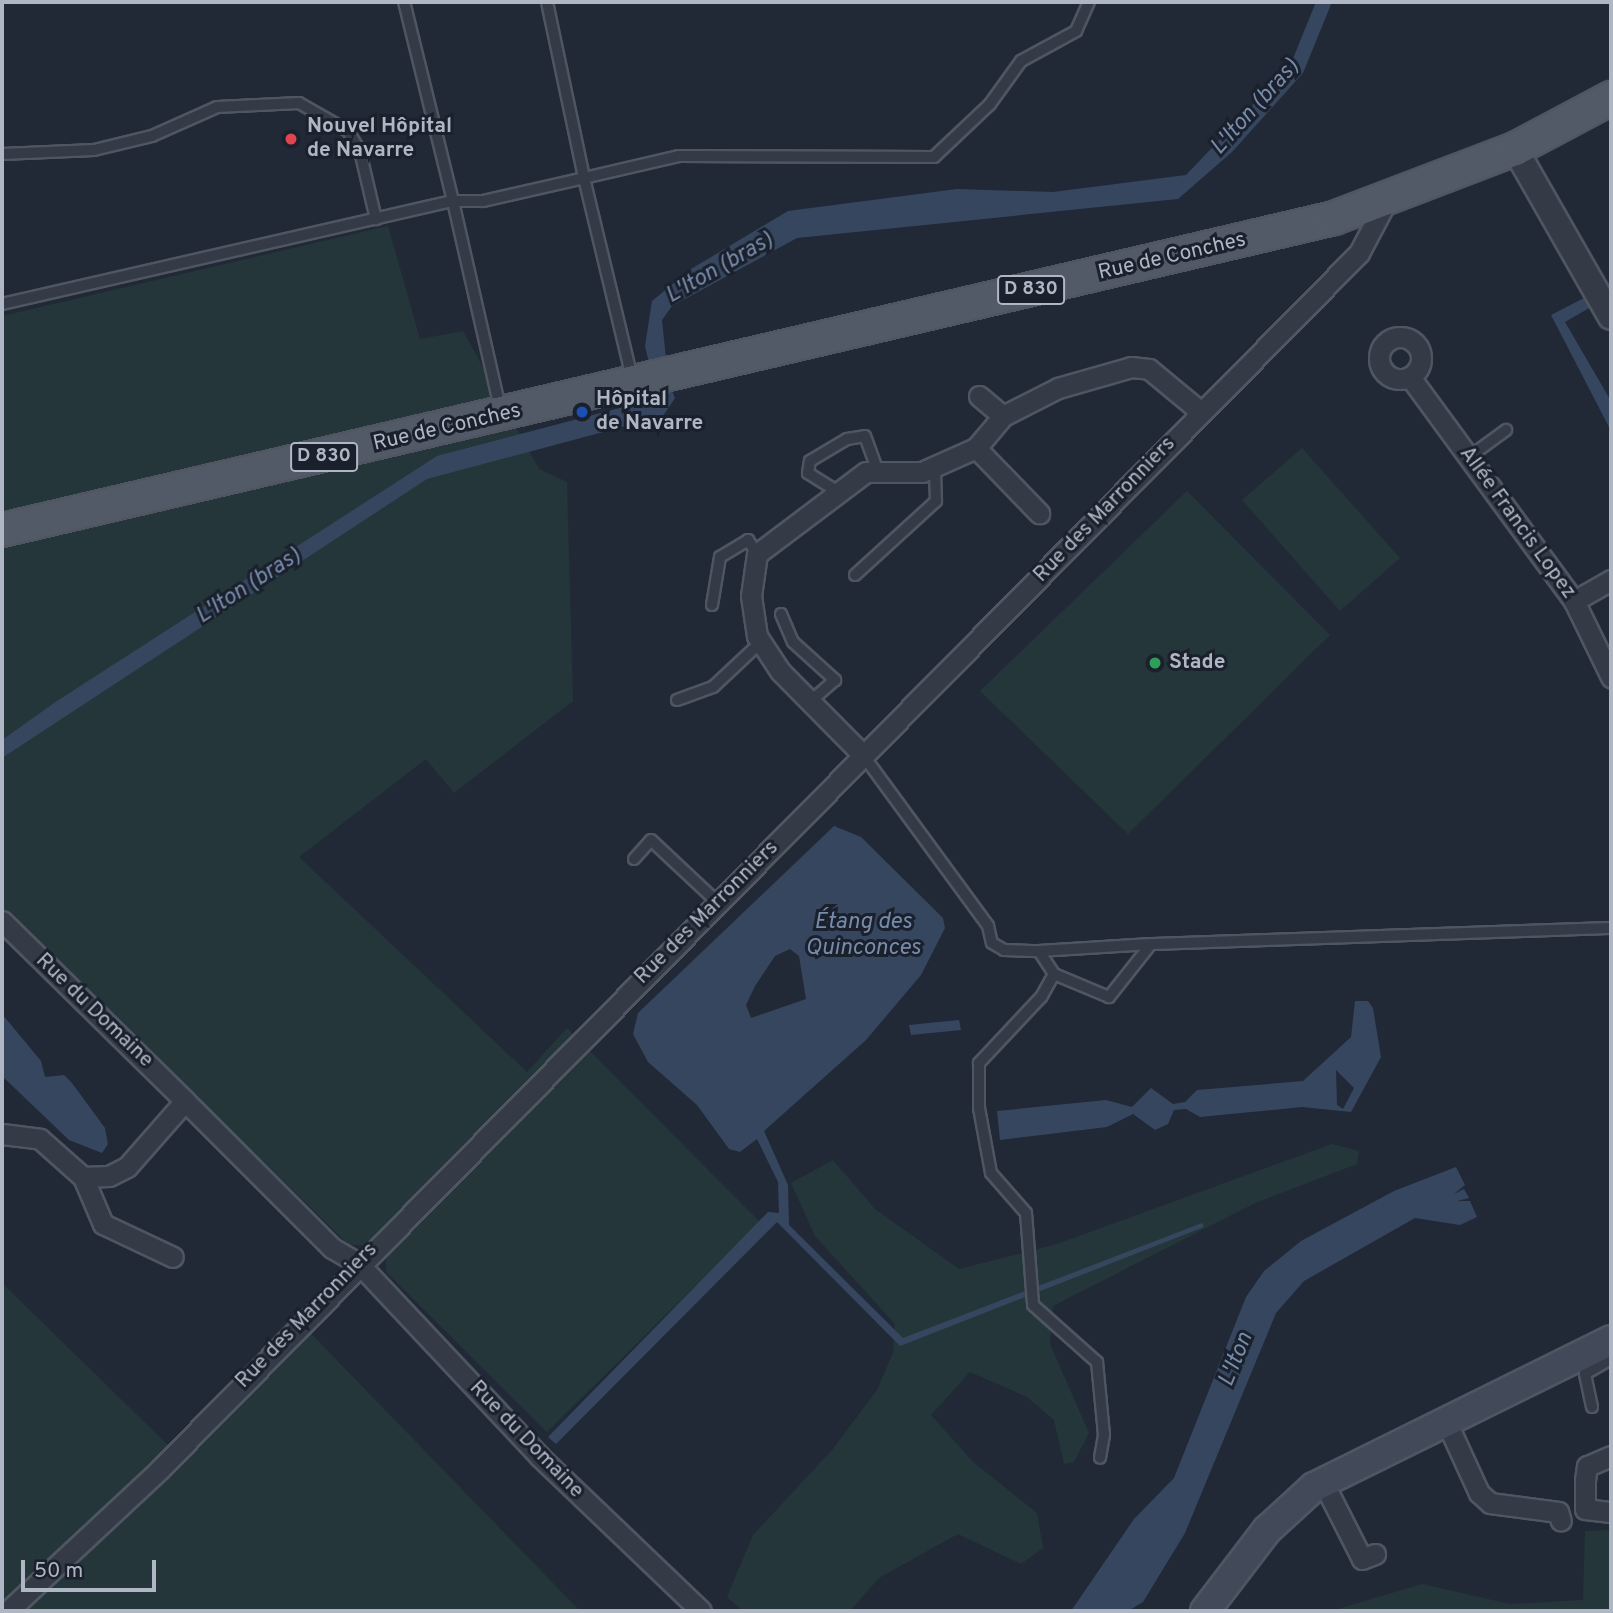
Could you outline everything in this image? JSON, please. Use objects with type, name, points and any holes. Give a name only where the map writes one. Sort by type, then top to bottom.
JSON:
[{"type":"main road","name":"Rue de Conches","points":[[2,530],[651,381],[1387,201],[1515,149],[1611,98]]},
{"type":"main road","points":[[1205,1611],[1267,1530],[1323,1482],[1611,1340]]},
{"type":"street","points":[[1515,149],[1609,312]]},
{"type":"street","name":"Rue des Marronniers","points":[[8,1611],[159,1470],[358,1263],[718,903],[1359,253],[1387,201]]},
{"type":"street","points":[[863,755],[811,701],[761,642],[751,596],[757,554],[835,490],[878,472],[935,466],[976,448],[1003,416],[1058,388],[1131,367],[1149,369],[1200,412]]},
{"type":"street","name":"Allée Francis Lopez","points":[[1410,377],[1574,601],[1611,677]]},
{"type":"street","points":[[979,396],[1003,416]]},
{"type":"street","points":[[976,448],[1039,513]]},
{"type":"street","points":[[1574,601],[1611,580]]},
{"type":"street","name":"Rue du Domaine","points":[[2,921],[332,1248],[358,1263],[539,1456],[701,1611]]},
{"type":"street","points":[[83,1177],[127,1167],[186,1101]]},
{"type":"street","points":[[2,1134],[40,1139],[83,1177],[103,1224],[173,1257]]},
{"type":"street","points":[[1446,1421],[1479,1493],[1490,1503],[1558,1512],[1561,1521]]},
{"type":"street","points":[[1611,1456],[1587,1466],[1585,1480],[1585,1509],[1611,1512]]},
{"type":"street","points":[[1323,1482],[1362,1559],[1375,1554]]},
{"type":"lane","points":[[404,2],[502,414]]},
{"type":"lane","points":[[547,2],[584,178],[651,381]]},
{"type":"lane","points":[[2,304],[453,201],[483,201],[679,156],[934,157],[990,104],[1021,61],[1039,46],[1076,31],[1090,2]]},
{"type":"lane","points":[[2,154],[94,150],[152,135],[217,107],[299,103],[348,131],[360,150],[376,219]]},
{"type":"lane","points":[[1469,457],[1506,430]]},
{"type":"lane","points":[[835,490],[808,473],[810,461],[847,439],[865,436],[878,472]]},
{"type":"lane","points":[[855,575],[936,501],[935,466]]},
{"type":"lane","points":[[712,606],[720,557],[748,540],[757,554]]},
{"type":"lane","points":[[781,614],[793,642],[835,680],[811,701]]},
{"type":"lane","points":[[677,700],[713,687],[761,642]]},
{"type":"lane","points":[[863,755],[973,903],[992,943],[1039,951],[1151,944],[1611,928]]},
{"type":"lane","points":[[634,859],[651,840],[718,903]]},
{"type":"lane","points":[[1039,951],[1054,974],[1109,997],[1151,944]]},
{"type":"lane","points":[[1054,974],[979,1063],[979,1108],[991,1173],[1026,1213],[1033,1304],[1097,1362],[1104,1435],[1100,1458]]},
{"type":"lane","points":[[1592,1407],[1585,1374],[1611,1359]]},
{"type":"shaded area","points":[[388,226],[420,339],[463,331],[539,469],[567,482],[573,701],[454,793],[426,759],[299,857],[527,1072],[567,1028],[760,1222],[547,1432],[386,1272],[386,1246],[349,1245],[2,909],[2,316]]},
{"type":"shaded area","points":[[1302,448],[1400,558],[1340,611],[1242,500]]},
{"type":"shaded area","name":"Stade","points":[[1187,491],[1330,635],[1128,834],[980,691]]},
{"type":"shaded area","points":[[1332,1144],[1359,1151],[1357,1164],[1255,1203],[1053,1306],[1050,1344],[1089,1433],[1074,1462],[1064,1464],[1054,1420],[1027,1397],[970,1372],[931,1415],[973,1462],[1037,1513],[1043,1548],[1021,1564],[958,1534],[879,1578],[850,1611],[743,1611],[727,1597],[753,1535],[832,1450],[877,1390],[893,1353],[895,1324],[815,1236],[791,1183],[833,1160],[875,1209],[959,1269],[1057,1244]]},
{"type":"shaded area","points":[[2,1283],[170,1447],[293,1315],[580,1611],[2,1611]]},
{"type":"shaded area","points":[[1611,1530],[1611,1611],[1331,1611],[1422,1584],[1510,1604],[1583,1600],[1585,1531]]},
{"type":"water","name":"L'Iton (bras)","points":[[1316,2],[1332,2],[1303,73],[1232,152],[1178,199],[797,238],[672,306],[662,320],[666,359],[649,363],[645,346],[652,301],[691,269],[788,211],[957,189],[1053,192],[1186,175],[1290,66]]},
{"type":"water","points":[[1586,297],[1591,307],[1565,322],[1611,401],[1611,431],[1551,315]]},
{"type":"water","name":"L'Iton (bras)","points":[[670,386],[675,398],[663,416],[427,479],[2,758],[2,740],[57,701],[437,456],[654,399],[654,389]]},
{"type":"water","name":"Étang des Quinconces","points":[[834,826],[861,837],[943,918],[945,928],[921,975],[866,1040],[764,1131],[788,1185],[789,1225],[903,1338],[1202,1223],[1204,1227],[900,1346],[777,1222],[556,1444],[548,1437],[768,1212],[779,1213],[778,1182],[757,1139],[740,1152],[729,1149],[697,1105],[648,1062],[633,1034],[638,1013]],"holes":[[[790,949],[799,956],[806,999],[751,1018],[746,1005],[775,956]]]},
{"type":"water","points":[[1355,1001],[1368,1001],[1373,1008],[1381,1057],[1351,1112],[1302,1107],[1200,1117],[1186,1109],[1174,1110],[1168,1124],[1155,1130],[1133,1114],[1107,1127],[1000,1140],[997,1111],[1106,1100],[1132,1107],[1151,1088],[1173,1104],[1185,1102],[1197,1090],[1303,1081],[1351,1037]],"holes":[[[1336,1070],[1354,1088],[1343,1109],[1337,1105]]]},
{"type":"water","points":[[2,1014],[41,1061],[45,1077],[64,1075],[105,1128],[108,1144],[102,1153],[69,1140],[2,1076]]},
{"type":"water","points":[[959,1020],[961,1030],[911,1035],[909,1025]]},
{"type":"water","name":"L'Iton","points":[[1456,1167],[1465,1185],[1454,1194],[1464,1189],[1469,1198],[1457,1201],[1470,1201],[1477,1217],[1460,1225],[1415,1218],[1304,1281],[1276,1313],[1185,1533],[1143,1602],[1128,1611],[1071,1611],[1134,1519],[1174,1478],[1246,1297],[1264,1271],[1301,1241],[1394,1191]]},
{"type":"place","name":"Nouvel Hôpital de Navarre","points":[[291,139]]},
{"type":"place","name":"Hôpital de Navarre","points":[[582,412]]},
{"type":"place","name":"Stade","points":[[1155,663]]}]
